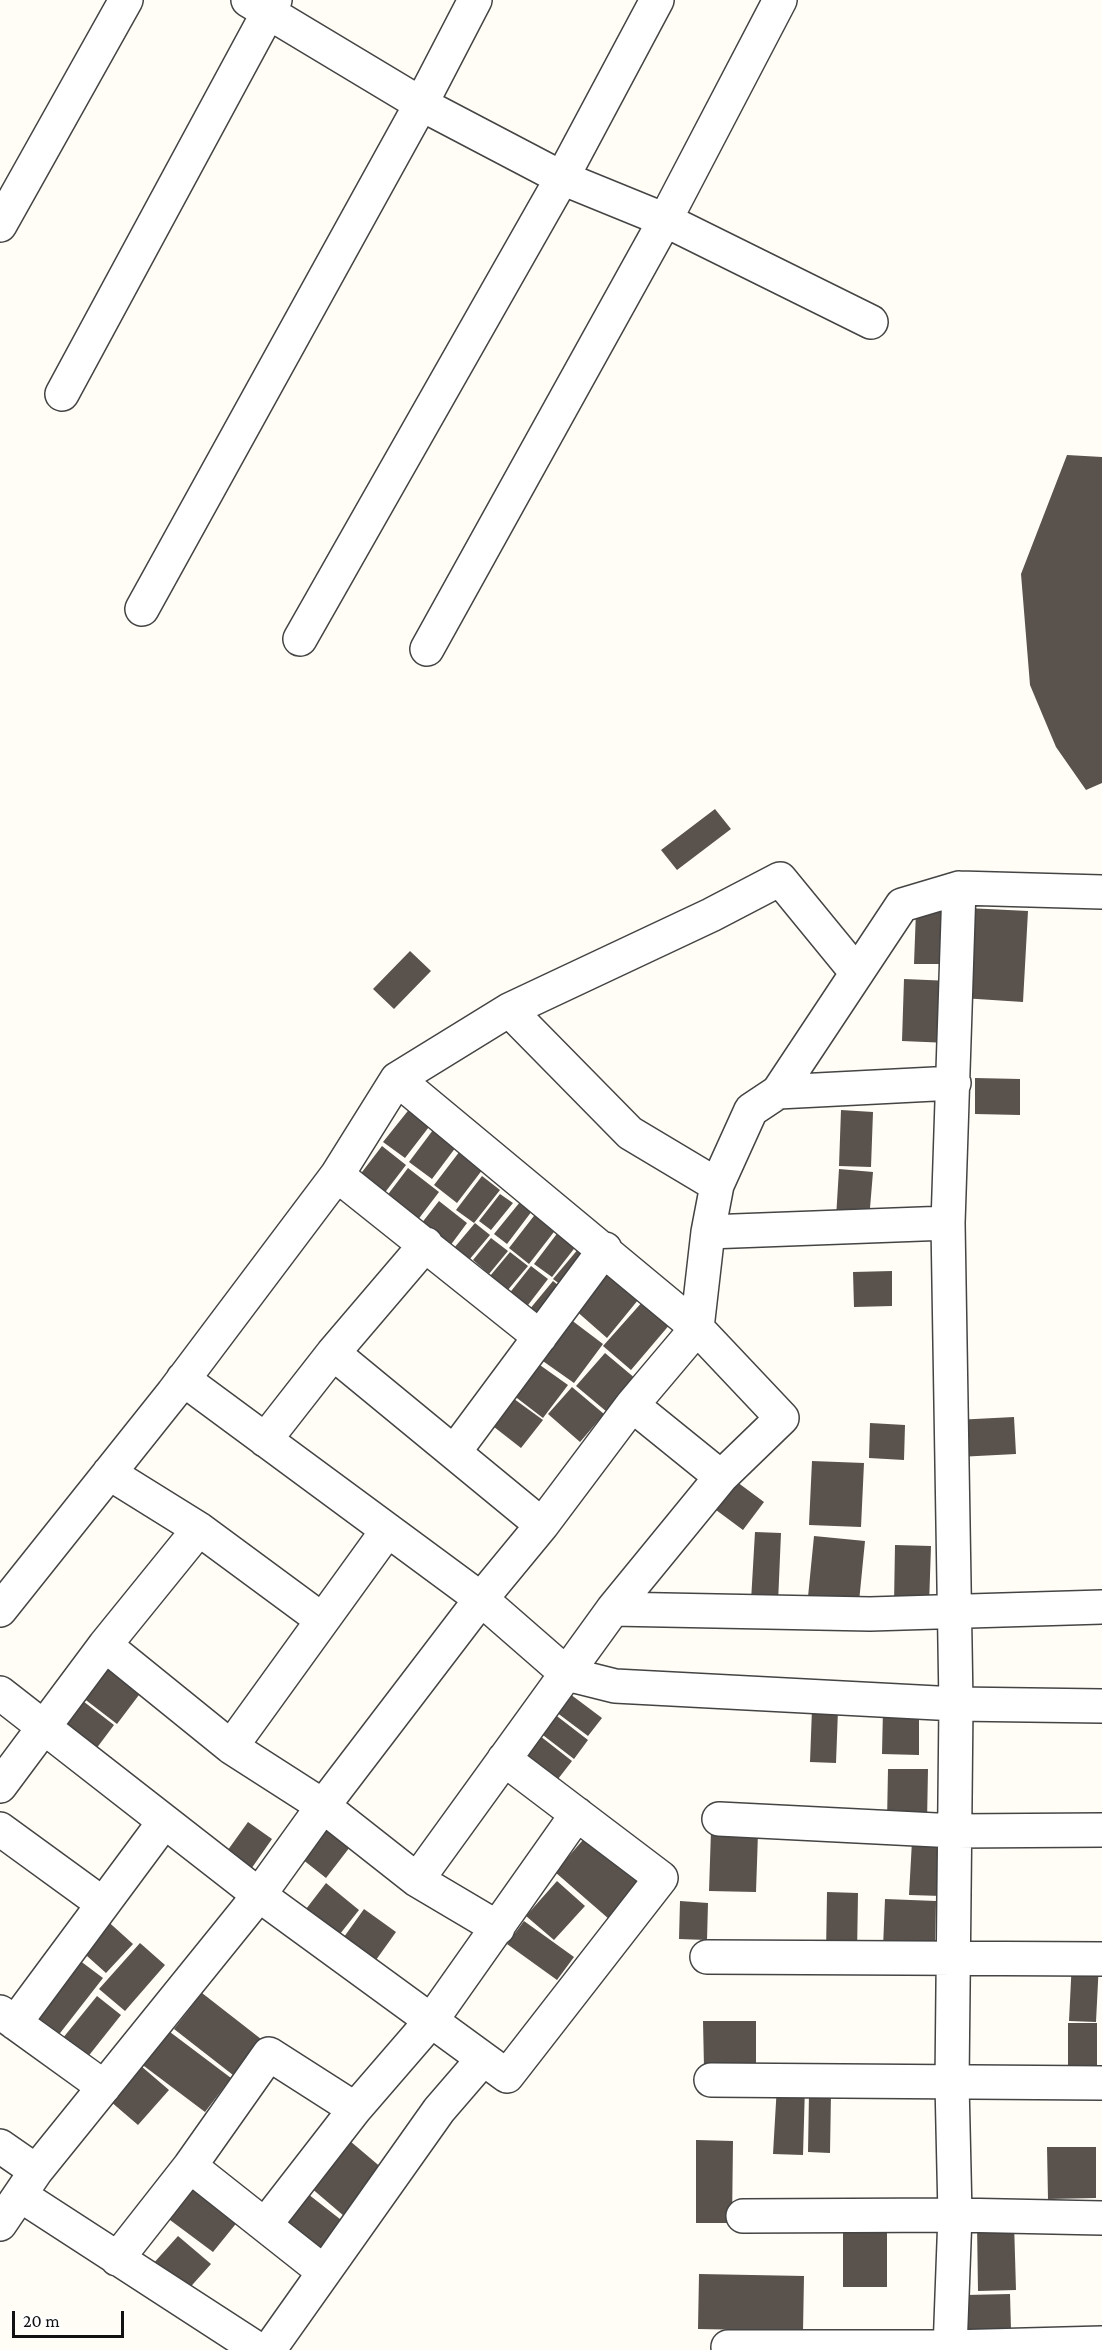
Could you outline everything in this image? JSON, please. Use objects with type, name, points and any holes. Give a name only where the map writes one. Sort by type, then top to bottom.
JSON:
[{"type":"street","points":[[0,225],[126,0]]},
{"type":"street","points":[[142,609],[422,104],[475,0]]},
{"type":"street","points":[[300,639],[561,178],[657,0]]},
{"type":"street","points":[[427,649],[665,220],[780,0]]},
{"type":"street","points":[[62,394],[264,4],[422,104],[561,178],[665,220],[872,322]]},
{"type":"street","points":[[0,1610],[183,1379],[337,1175],[397,1079],[509,1010],[711,915],[780,879],[857,973]]},
{"type":"street","points":[[950,2349],[955,2214],[952,2083],[956,1704],[948,1223],[959,888]]},
{"type":"street","points":[[0,2224],[28,2183],[259,1895],[323,1806],[481,1599],[542,1525],[632,1406],[697,1328],[708,1232],[717,1185],[752,1110],[778,1092],[902,905],[959,888],[1102,892]]},
{"type":"street","points":[[509,1010],[630,1133],[717,1185]]},
{"type":"street","points":[[397,1079],[697,1328],[783,1418],[721,1477],[613,1609],[417,1880]]},
{"type":"street","points":[[778,1092],[954,1083]]},
{"type":"street","points":[[337,1175],[540,1337]]},
{"type":"street","points":[[708,1232],[948,1223]]},
{"type":"street","points":[[265,1440],[333,1353],[426,1244]]},
{"type":"street","points":[[455,1451],[605,1250]]},
{"type":"street","points":[[333,1353],[455,1451],[542,1525]]},
{"type":"street","points":[[183,1379],[481,1599],[567,1674],[615,1686],[956,1704],[1102,1706]]},
{"type":"street","points":[[632,1406],[721,1477]]},
{"type":"street","points":[[109,1473],[199,1529],[321,1619]]},
{"type":"street","points":[[0,1786],[105,1645],[199,1529]]},
{"type":"street","points":[[231,1747],[321,1619],[387,1531]]},
{"type":"street","points":[[613,1609],[870,1614],[1102,1607]]},
{"type":"street","points":[[105,1645],[231,1747],[323,1806],[417,1880],[498,1928]]},
{"type":"street","points":[[0,1693],[259,1895],[507,2076],[661,1878],[504,1759]]},
{"type":"street","points":[[265,2225],[356,2109],[431,2021],[577,1814]]},
{"type":"street","points":[[719,1819],[956,1831],[1102,1830]]},
{"type":"street","points":[[104,2087],[8,2017],[103,1904],[164,1822]]},
{"type":"street","points":[[0,1829],[103,1904]]},
{"type":"street","points":[[707,1957],[1102,1959]]},
{"type":"street","points":[[117,2259],[190,2166],[269,2054],[356,2109]]},
{"type":"street","points":[[269,2350],[439,2110],[483,2059]]},
{"type":"street","points":[[711,2080],[1102,2083]]},
{"type":"street","points":[[0,2146],[28,2183],[117,2259],[259,2350]]},
{"type":"street","points":[[190,2166],[324,2272]]},
{"type":"street","points":[[743,2216],[955,2214],[1102,2218]]},
{"type":"street","points":[[728,2348],[950,2349],[1102,2343]]},
{"type":"building","points":[[1067,455],[1102,457],[1102,783],[1086,790],[1056,747],[1030,685],[1021,574]]},
{"type":"building","points":[[715,809],[731,829],[677,870],[661,850]]},
{"type":"building","points":[[967,908],[1028,911],[1023,1002],[962,998]]},
{"type":"building","points":[[916,911],[951,912],[949,964],[914,964]]},
{"type":"building","points":[[410,951],[431,971],[394,1009],[373,989]]},
{"type":"building","points":[[904,979],[951,981],[949,1043],[902,1041]]},
{"type":"building","points":[[975,1078],[1020,1079],[1020,1115],[975,1114]]},
{"type":"building","points":[[411,1107],[432,1123],[405,1158],[383,1142]]},
{"type":"building","points":[[841,1110],[873,1112],[871,1167],[839,1166]]},
{"type":"building","points":[[436,1126],[459,1143],[432,1179],[409,1162]]},
{"type":"building","points":[[382,1146],[406,1165],[383,1195],[359,1176]]},
{"type":"building","points":[[463,1147],[486,1165],[457,1203],[434,1185]]},
{"type":"building","points":[[408,1168],[439,1192],[417,1221],[386,1197]]},
{"type":"building","points":[[839,1169],[873,1172],[869,1220],[836,1218]]},
{"type":"building","points":[[482,1176],[500,1190],[474,1223],[456,1210]]},
{"type":"building","points":[[500,1194],[513,1203],[491,1230],[479,1221]]},
{"type":"building","points":[[439,1201],[467,1223],[450,1246],[421,1224]]},
{"type":"building","points":[[520,1202],[532,1211],[507,1244],[494,1234]]},
{"type":"building","points":[[537,1212],[557,1228],[529,1264],[509,1248]]},
{"type":"building","points":[[475,1223],[490,1235],[469,1260],[454,1248]]},
{"type":"building","points":[[559,1231],[577,1245],[552,1277],[534,1264]]},
{"type":"building","points":[[491,1238],[508,1251],[489,1274],[473,1260]]},
{"type":"building","points":[[579,1248],[594,1259],[569,1291],[553,1279]]},
{"type":"building","points":[[510,1252],[528,1266],[507,1291],[490,1276]]},
{"type":"building","points":[[531,1266],[548,1279],[525,1309],[508,1295]]},
{"type":"building","points":[[892,1271],[892,1306],[854,1307],[853,1272]]},
{"type":"building","points":[[606,1272],[638,1300],[607,1338],[574,1309]]},
{"type":"building","points":[[553,1281],[568,1293],[544,1323],[529,1310]]},
{"type":"building","points":[[644,1300],[671,1323],[631,1370],[603,1346]]},
{"type":"building","points":[[570,1319],[603,1344],[574,1383],[540,1359]]},
{"type":"building","points":[[605,1353],[636,1379],[607,1412],[576,1386]]},
{"type":"building","points":[[537,1363],[568,1385],[543,1418],[513,1395]]},
{"type":"building","points":[[572,1387],[604,1414],[580,1442],[548,1414]]},
{"type":"building","points":[[510,1396],[543,1420],[521,1448],[489,1423]]},
{"type":"building","points":[[1014,1417],[1016,1454],[958,1457],[955,1420]]},
{"type":"building","points":[[870,1423],[905,1425],[904,1460],[869,1458]]},
{"type":"building","points":[[812,1461],[864,1463],[861,1527],[809,1525]]},
{"type":"building","points":[[733,1479],[764,1502],[743,1530],[712,1507]]},
{"type":"building","points":[[755,1532],[781,1533],[778,1603],[751,1601]]},
{"type":"building","points":[[814,1536],[865,1541],[858,1612],[807,1607]]},
{"type":"building","points":[[895,1545],[931,1546],[929,1605],[894,1604]]},
{"type":"building","points":[[105,1658],[145,1687],[117,1724],[78,1694]]},
{"type":"building","points":[[566,1691],[602,1718],[588,1736],[552,1709]]},
{"type":"building","points":[[79,1698],[114,1725],[93,1753],[58,1725]]},
{"type":"building","points":[[812,1709],[838,1710],[836,1763],[810,1762]]},
{"type":"building","points":[[883,1709],[919,1709],[919,1755],[882,1754]]},
{"type":"building","points":[[549,1710],[588,1740],[574,1759],[535,1729]]},
{"type":"building","points":[[535,1732],[572,1761],[551,1788],[513,1759]]},
{"type":"building","points":[[888,1769],[928,1769],[927,1822],[887,1822]]},
{"type":"building","points":[[248,1822],[272,1839],[249,1872],[225,1854]]},
{"type":"building","points":[[328,1825],[353,1843],[326,1878],[302,1859]]},
{"type":"building","points":[[711,1831],[758,1833],[756,1892],[709,1891]]},
{"type":"building","points":[[589,1833],[651,1886],[617,1926],[555,1872]]},
{"type":"building","points":[[912,1841],[945,1842],[942,1896],[909,1895]]},
{"type":"building","points":[[557,1881],[585,1906],[554,1940],[526,1916]]},
{"type":"building","points":[[326,1883],[359,1910],[336,1939],[303,1913]]},
{"type":"building","points":[[827,1892],[858,1893],[857,1954],[826,1953]]},
{"type":"building","points":[[885,1899],[936,1901],[935,1950],[883,1948]]},
{"type":"building","points":[[680,1901],[708,1903],[707,1940],[679,1939]]},
{"type":"building","points":[[364,1909],[396,1932],[376,1960],[344,1937]]},
{"type":"building","points":[[103,1917],[133,1944],[106,1973],[77,1947]]},
{"type":"building","points":[[524,1921],[574,1957],[557,1980],[507,1944]]},
{"type":"building","points":[[140,1943],[165,1965],[125,2011],[99,1989]]},
{"type":"building","points":[[75,1957],[103,1978],[50,2046],[23,2024]]},
{"type":"building","points":[[1072,1960],[1099,1962],[1096,2022],[1069,2021]]},
{"type":"building","points":[[202,1993],[261,2039],[233,2075],[174,2029]]},
{"type":"building","points":[[97,1996],[121,2015],[79,2068],[54,2049]]},
{"type":"building","points":[[703,2021],[756,2021],[756,2067],[704,2067]]},
{"type":"building","points":[[1068,2023],[1097,2023],[1097,2082],[1068,2082]]},
{"type":"building","points":[[166,2029],[231,2078],[205,2112],[140,2063]]},
{"type":"building","points":[[141,2066],[169,2090],[138,2125],[110,2101]]},
{"type":"building","points":[[777,2085],[805,2086],[803,2155],[773,2154]]},
{"type":"building","points":[[809,2093],[831,2093],[830,2153],[808,2152]]},
{"type":"building","points":[[696,2140],[733,2141],[732,2223],[696,2223]]},
{"type":"building","points":[[350,2141],[383,2169],[344,2216],[310,2187]]},
{"type":"building","points":[[1047,2147],[1096,2147],[1096,2198],[1048,2199]]},
{"type":"building","points":[[196,2178],[243,2215],[213,2252],[166,2217]]},
{"type":"building","points":[[308,2194],[345,2223],[314,2261],[278,2231]]},
{"type":"building","points":[[1014,2222],[1016,2290],[978,2291],[977,2223]]},
{"type":"building","points":[[843,2226],[887,2226],[887,2287],[843,2287]]},
{"type":"building","points":[[178,2236],[211,2264],[185,2293],[152,2265]]},
{"type":"building","points":[[699,2274],[804,2276],[803,2331],[698,2329]]},
{"type":"building","points":[[1010,2294],[1011,2330],[966,2331],[966,2295]]}]
